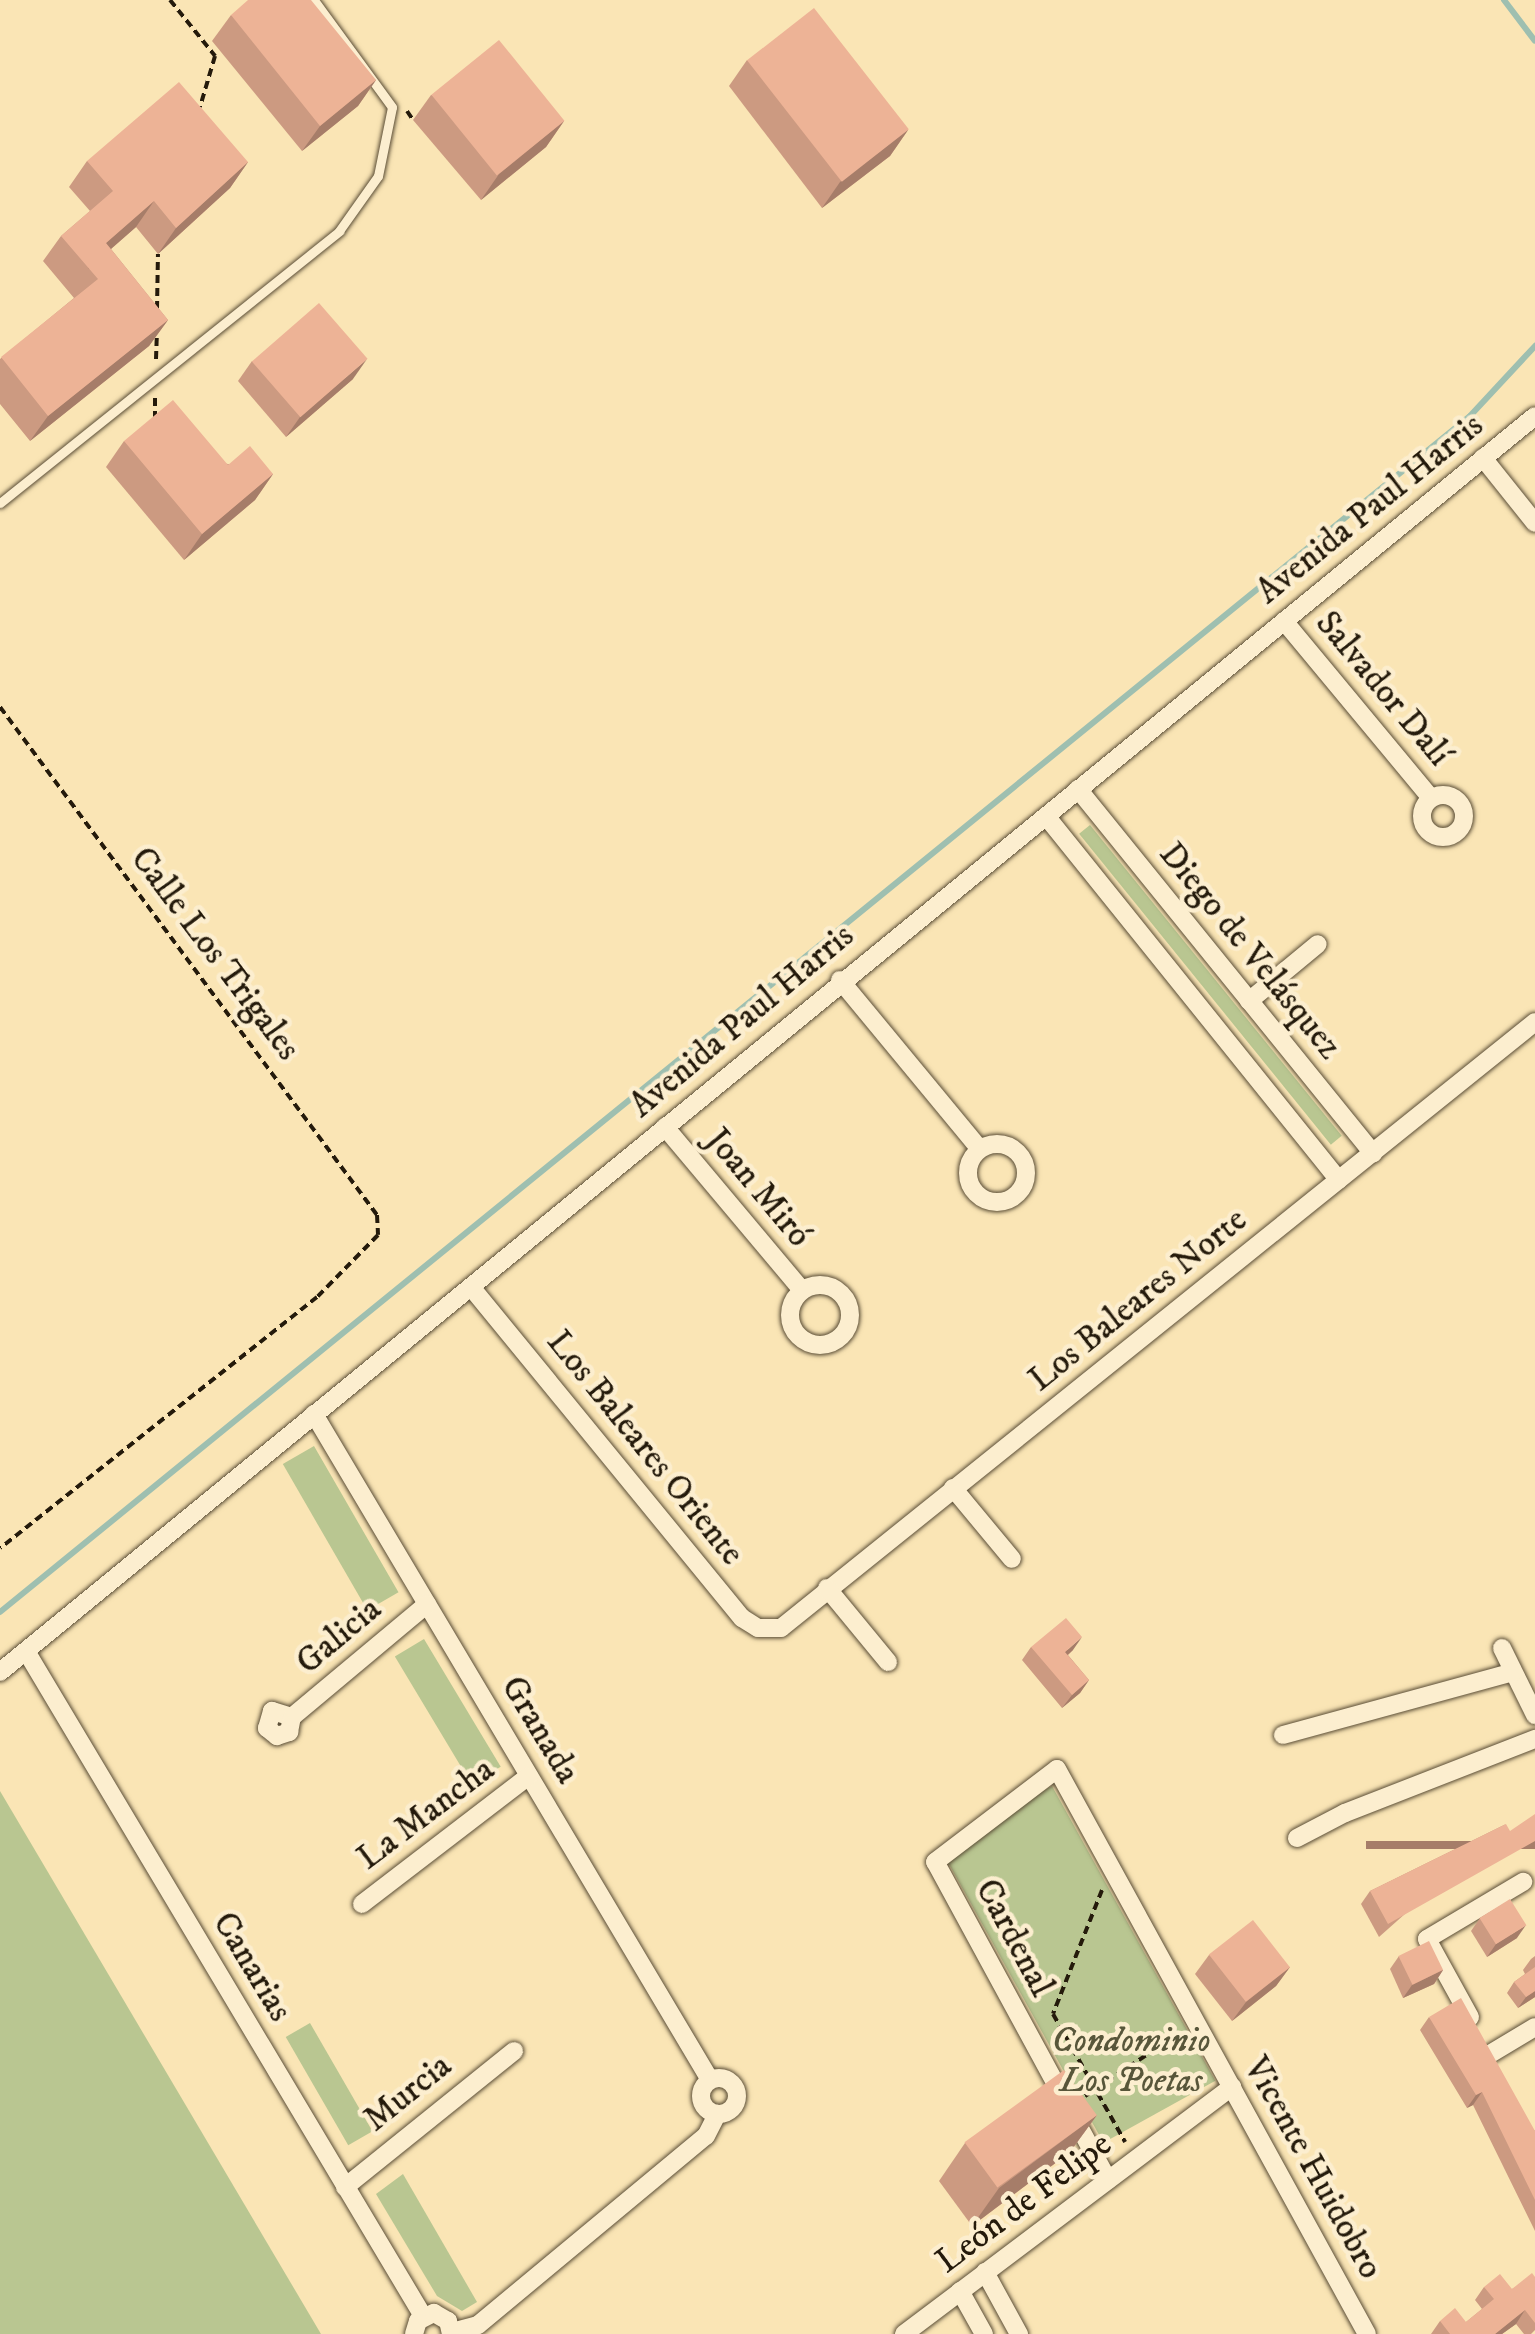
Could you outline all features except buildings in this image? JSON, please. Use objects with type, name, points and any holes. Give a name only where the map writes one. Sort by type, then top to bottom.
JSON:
[{"type":"street","name":"Avenida Paul Harris","points":[[0,1672],[1532,416]]},
{"type":"street","points":[[1483,458],[1535,523]]},
{"type":"street","name":"Salvador Dalí","points":[[1284,621],[1431,798]]},
{"type":"street","name":"Diego de Velásquez","points":[[1078,790],[1372,1153]]},
{"type":"street","points":[[1046,816],[1339,1180]]},
{"type":"street","points":[[1249,1001],[1318,944]]},
{"type":"street","points":[[840,980],[980,1149]]},
{"type":"street","name":"Los Baleares Norte","points":[[781,1628],[1535,1022]]},
{"type":"street","name":"Joan Miró","points":[[665,1128],[802,1290]]},
{"type":"street","name":"Los Baleares Oriente","points":[[470,1287],[742,1618],[758,1628],[781,1628]]},
{"type":"street","name":"Granada","points":[[314,1414],[710,2080]]},
{"type":"street","points":[[953,1488],[1012,1559]]},
{"type":"street","points":[[828,1588],[888,1662]]},
{"type":"street","name":"Galicia","points":[[292,1717],[427,1604]]},
{"type":"street","points":[[1502,1648],[1535,1715]]},
{"type":"street","name":"Canarias","points":[[26,1650],[422,2316]]},
{"type":"street","points":[[1283,1735],[1513,1672]]},
{"type":"street","points":[[1297,1838],[1345,1813],[1535,1740]]},
{"type":"street","name":"Vicente Huidobro","points":[[1057,1770],[1367,2334]]},
{"type":"street","name":"Cardenal","points":[[1057,1770],[935,1862],[1108,2180]]},
{"type":"street","name":"La Mancha","points":[[362,1904],[529,1776]]},
{"type":"street","points":[[1523,1882],[1427,1939],[1494,2062],[1535,2028]]},
{"type":"street","name":"Murcia","points":[[345,2186],[514,2051]]},
{"type":"street","name":"Granada","points":[[451,2333],[494,2312],[706,2136],[717,2114],[734,2107],[737,2089],[722,2077],[710,2080]]},
{"type":"street","name":"Granada","points":[[710,2080],[701,2099],[717,2114]]},
{"type":"street","name":"León de Felipe","points":[[904,2334],[1232,2088]]},
{"type":"street","points":[[986,2272],[1019,2334]]},
{"type":"street","points":[[960,2292],[984,2334]]},
{"type":"street","points":[[414,2334],[422,2316],[439,2314],[451,2333]]},
{"type":"lane","points":[[0,503],[340,231],[378,176],[392,107],[314,0]]},
{"type":"path","points":[[170,0],[215,56],[199,110]]},
{"type":"path","points":[[157,311],[158,254]]},
{"type":"path","points":[[156,368],[157,330]]},
{"type":"path","points":[[155,426],[156,387]]},
{"type":"path","name":"Calle Los Trigales","points":[[0,707],[377,1215],[378,1235],[317,1297],[0,1548]]},
{"type":"path","points":[[1111,1867],[1053,2014],[1135,2160]]},
{"type":"path","points":[[1068,2107],[1196,2022]]},
{"type":"green space","points":[[1090,825],[1342,1136],[1331,1145],[1079,834]]},
{"type":"green space","points":[[314,1446],[398,1592],[367,1610],[283,1464]]},
{"type":"green space","points":[[424,1639],[501,1767],[472,1784],[395,1657]]},
{"type":"green space","name":"Condominio Los Poetas","points":[[1052,1786],[1215,2081],[1103,2143],[940,1848]]},
{"type":"green space","points":[[0,1791],[321,2334],[0,2334]]},
{"type":"green space","points":[[310,2023],[372,2131],[348,2145],[286,2037]]},
{"type":"green space","points":[[403,2174],[477,2302],[462,2311],[437,2296],[376,2194]]},
{"type":"waterway","points":[[1504,0],[1535,41]]},
{"type":"waterway","points":[[0,1612],[1470,416],[1535,346]]}]
